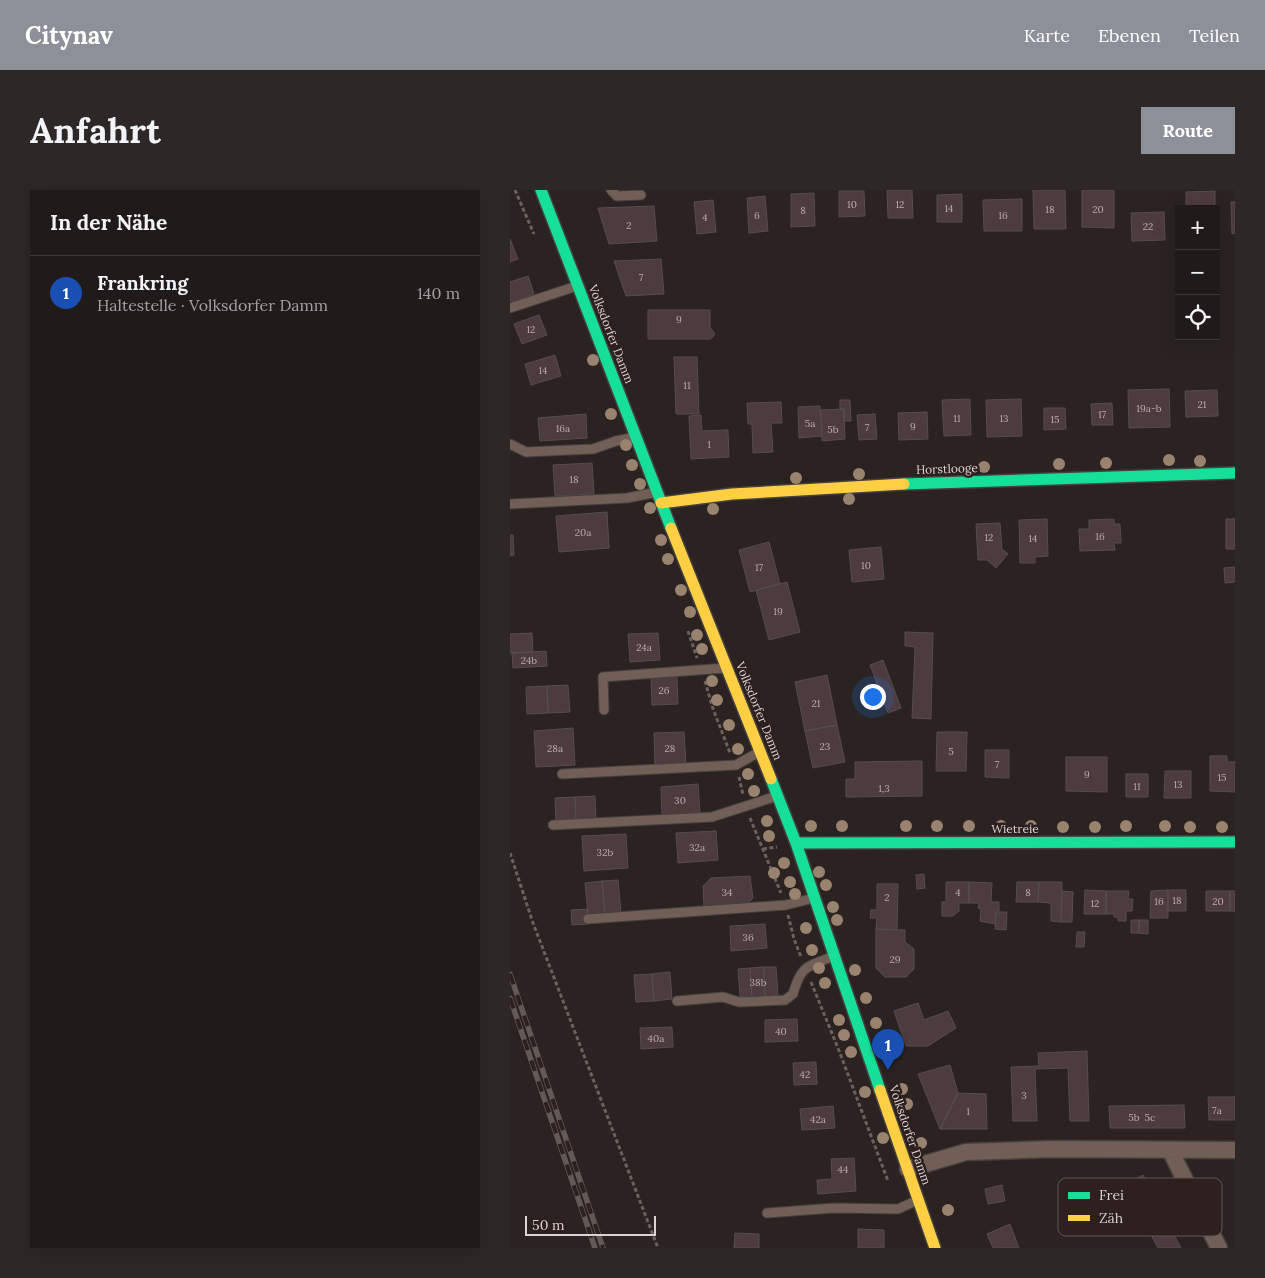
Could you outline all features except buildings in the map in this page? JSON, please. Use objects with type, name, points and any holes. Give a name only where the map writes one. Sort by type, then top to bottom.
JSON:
[{"type":"main road","name":"Volksdorfer Damm","points":[[541,190],[659,498],[796,843],[936,1248]]},
{"type":"main road","name":"Horstlooge","points":[[659,498],[899,484],[1235,473]]},
{"type":"main road","name":"Wietreie","points":[[796,843],[1235,842]]},
{"type":"street","points":[[908,1169],[966,1152],[1051,1149],[1235,1150]]},
{"type":"street","points":[[1170,1150],[1184,1178]]},
{"type":"street","points":[[1213,1236],[1219,1248]]},
{"type":"lane","points":[[611,190],[617,196],[641,195]]},
{"type":"lane","points":[[510,308],[578,285]]},
{"type":"lane","points":[[510,444],[526,452],[574,450],[593,449],[616,441],[636,438]]},
{"type":"lane","points":[[510,504],[659,498]]},
{"type":"lane","points":[[604,710],[603,676],[727,668]]},
{"type":"lane","points":[[562,774],[736,765],[760,752]]},
{"type":"lane","points":[[553,825],[712,817],[778,796]]},
{"type":"lane","points":[[588,919],[786,905],[815,898]]},
{"type":"lane","points":[[677,1001],[723,997],[739,1002],[785,1000],[793,994],[798,977],[806,968],[834,956]]},
{"type":"lane","points":[[767,1213],[834,1208],[898,1209],[918,1200]]},
{"type":"path","points":[[514,190],[537,240]]},
{"type":"path","points":[[685,624],[725,743],[736,765],[746,807],[786,905],[794,939],[838,1048],[888,1182]]},
{"type":"path","points":[[510,853],[533,923],[658,1248]]},
{"type":"railway","points":[[510,974],[603,1248]]},
{"type":"railway","points":[[510,998],[595,1248]]},
{"type":"traffic: fast","points":[[541,190],[671,528]]},
{"type":"traffic: fast","points":[[904,484],[1235,473]]},
{"type":"traffic: fast","points":[[771,779],[796,843],[880,1090]]},
{"type":"traffic: fast","points":[[796,843],[1235,842]]},
{"type":"traffic: slow","points":[[661,503],[732,494],[904,484]]},
{"type":"traffic: slow","points":[[671,528],[771,779]]},
{"type":"traffic: slow","points":[[880,1090],[935,1248]]},
{"type":"place","name":"Frankring","points":[[888,1070]]}]
